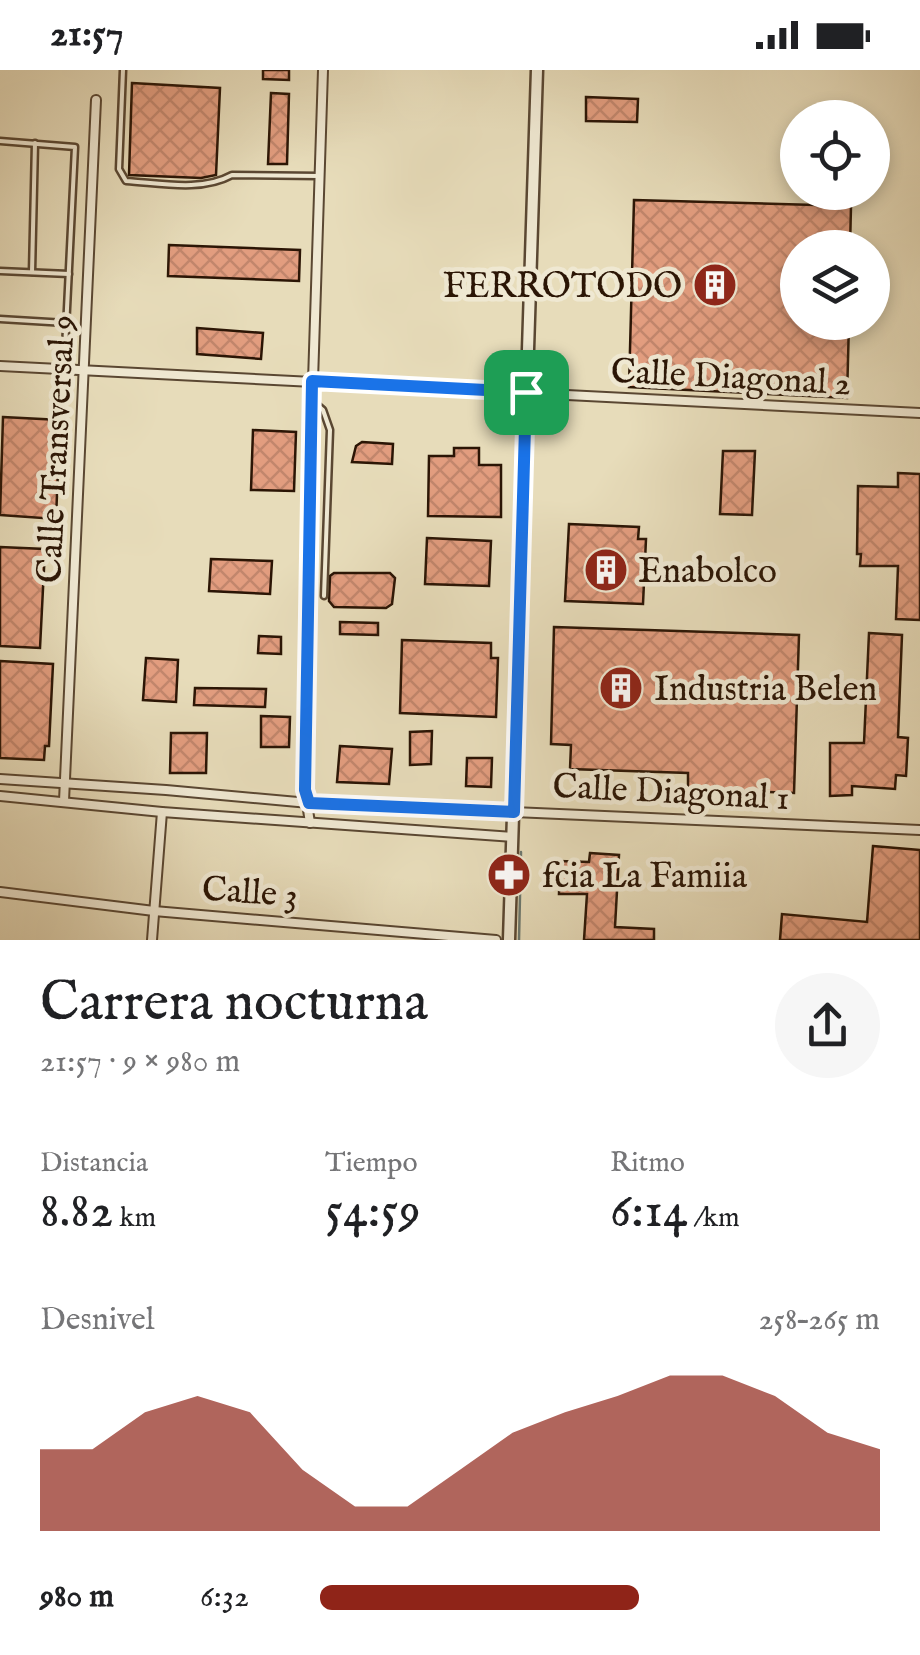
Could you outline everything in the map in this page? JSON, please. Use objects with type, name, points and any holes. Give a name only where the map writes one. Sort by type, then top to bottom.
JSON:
[{"type":"street","points":[[310,822],[305,790],[312,381],[323,70]]},
{"type":"street","points":[[509,940],[537,70]]},
{"type":"street","name":"Calle Transversal 9","points":[[64,802],[96,100]]},
{"type":"street","name":"Calle Diagonal 2","points":[[0,366],[920,413]]},
{"type":"street","name":"Calle Diagonal 1","points":[[0,780],[309,803],[920,830]]},
{"type":"street","name":"Calle Diagonal 1","points":[[0,796],[162,812],[512,837]]},
{"type":"street","points":[[152,940],[162,812]]},
{"type":"street","name":"Calle 3","points":[[0,892],[154,911],[496,940]]},
{"type":"lane","points":[[123,70],[119,169],[126,181],[201,185],[232,175],[319,176]]},
{"type":"lane","points":[[0,141],[75,147],[64,369]]},
{"type":"lane","points":[[32,272],[35,143]]},
{"type":"lane","points":[[0,271],[70,274]]},
{"type":"lane","points":[[0,319],[66,323]]},
{"type":"lane","points":[[312,400],[323,410],[330,430],[324,596]]},
{"type":"building","points":[[263,70],[289,70],[289,80],[263,79]]},
{"type":"building","points":[[132,83],[220,88],[216,175],[129,175]]},
{"type":"building","points":[[271,93],[289,94],[287,164],[268,164]]},
{"type":"building","points":[[586,97],[638,99],[637,122],[586,121]]},
{"type":"building","name":"FERROTODO","points":[[634,200],[780,204],[780,210],[851,210],[850,230],[780,230],[780,340],[849,340],[847,398],[629,387]]},
{"type":"building","points":[[169,245],[300,250],[299,281],[168,276]]},
{"type":"building","points":[[197,328],[263,333],[261,359],[197,354]]},
{"type":"building","points":[[3,417],[60,420],[56,519],[0,515]]},
{"type":"building","points":[[253,430],[296,432],[294,491],[251,490]]},
{"type":"building","points":[[362,442],[393,444],[392,464],[352,462],[356,446]]},
{"type":"building","points":[[454,448],[479,448],[479,465],[501,465],[501,517],[428,516],[429,456],[454,456]]},
{"type":"building","points":[[723,451],[755,451],[752,515],[720,514]]},
{"type":"building","points":[[898,473],[920,474],[920,620],[896,619],[898,566],[860,566],[861,554],[857,554],[858,486],[898,487]]},
{"type":"building","name":"Enabolco","points":[[569,524],[639,527],[638,539],[646,539],[643,604],[565,601]]},
{"type":"building","points":[[427,538],[491,541],[489,586],[425,584]]},
{"type":"building","points":[[0,547],[45,549],[40,648],[0,646]]},
{"type":"building","points":[[211,559],[272,561],[270,594],[209,591]]},
{"type":"building","points":[[390,573],[395,578],[392,604],[386,608],[334,607],[329,601],[330,576]]},
{"type":"building","points":[[340,622],[378,623],[378,635],[340,634]]},
{"type":"building","points":[[554,627],[799,635],[794,793],[688,789],[688,773],[570,769],[571,745],[551,744]]},
{"type":"building","points":[[869,633],[902,635],[898,737],[908,738],[906,776],[896,775],[895,789],[852,786],[852,795],[830,796],[830,743],[864,743]]},
{"type":"building","points":[[259,636],[281,637],[281,654],[258,653]]},
{"type":"building","points":[[402,640],[491,643],[491,658],[498,658],[496,717],[400,713]]},
{"type":"building","points":[[146,658],[178,660],[176,702],[143,700]]},
{"type":"building","points":[[0,661],[53,664],[49,746],[45,746],[44,760],[0,758]]},
{"type":"building","points":[[195,688],[266,689],[265,707],[194,705]]},
{"type":"building","points":[[261,716],[290,717],[289,747],[261,747]]},
{"type":"building","points":[[432,731],[431,764],[410,765],[410,732]]},
{"type":"building","points":[[171,733],[207,733],[206,773],[170,773]]},
{"type":"building","points":[[340,746],[392,749],[389,784],[337,782]]},
{"type":"building","points":[[467,758],[492,758],[491,787],[466,786]]},
{"type":"building","points":[[873,846],[920,850],[920,940],[780,940],[782,914],[867,922]]},
{"type":"building","points":[[590,853],[619,855],[615,927],[654,929],[654,940],[584,940],[587,894],[559,894],[560,861],[589,862]]},
{"type":"waterway","points":[[519,940],[521,852]]},
{"type":"place","name":"FERROTODO","points":[[715,285]]},
{"type":"place","name":"Enabolco","points":[[606,570]]},
{"type":"place","name":"Industria Belen","points":[[621,688]]},
{"type":"place","name":"fcia La Famiia","points":[[509,875]]},
{"type":"route","points":[[312,381],[526,392],[514,812],[309,803],[305,790],[312,381]]}]
